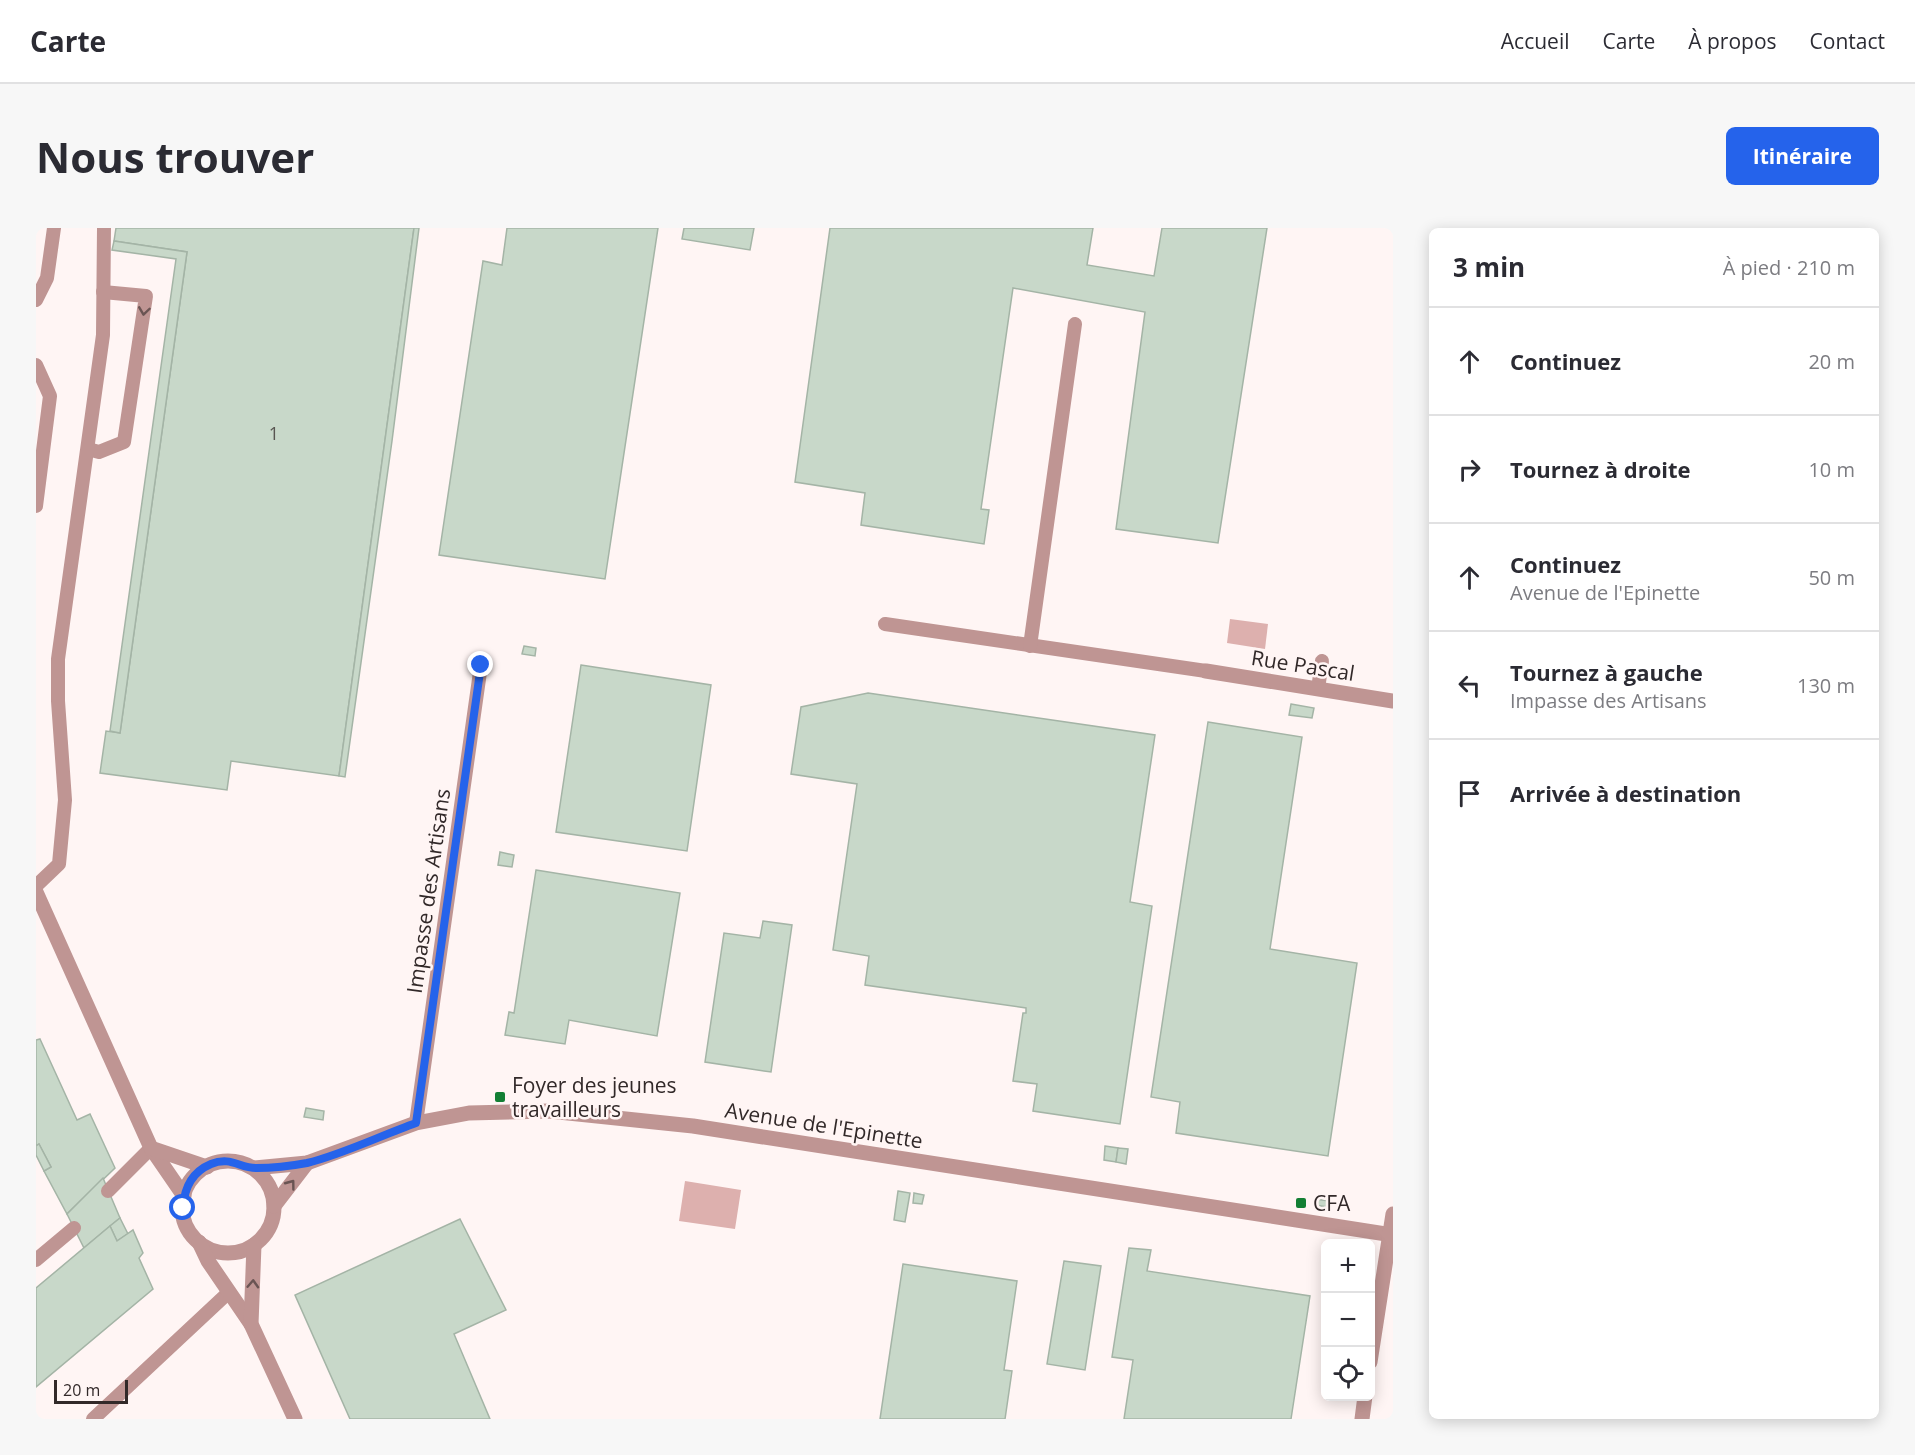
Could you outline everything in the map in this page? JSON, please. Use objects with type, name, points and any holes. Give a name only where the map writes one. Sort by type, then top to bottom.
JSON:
[{"type":"street","name":"Rue Pascal","points":[[1206,671],[1393,701]]},
{"type":"street","points":[[36,892],[152,1148],[184,1196]]},
{"type":"street","name":"Avenue de l'Epinette","points":[[253,1168],[307,1163],[416,1123],[469,1113],[549,1110],[693,1126],[1391,1235]]},
{"type":"street","points":[[152,1148],[207,1167]]},
{"type":"street","points":[[274,1206],[268,1185],[253,1168],[240,1162],[225,1161],[207,1167],[189,1183],[184,1196],[185,1221],[208,1261],[251,1324],[295,1419]]},
{"type":"street","points":[[199,1242],[212,1249],[226,1252],[241,1251],[254,1245],[269,1227],[274,1206],[307,1163]]},
{"type":"street","points":[[1373,1347],[1393,1214]]},
{"type":"street","points":[[251,1324],[254,1245]]},
{"type":"street","points":[[1362,1419],[1364,1401]]},
{"type":"lane","points":[[36,300],[47,278],[54,228]]},
{"type":"lane","points":[[36,886],[59,864],[65,800],[58,701],[58,659],[103,335],[104,228]]},
{"type":"lane","points":[[88,449],[99,452],[124,442],[146,296],[103,292]]},
{"type":"lane","points":[[1030,646],[1076,324]]},
{"type":"lane","points":[[36,365],[50,396],[36,506]]},
{"type":"lane","points":[[885,624],[1206,671]]},
{"type":"lane","points":[[1318,689],[1322,661]]},
{"type":"lane","name":"Impasse des Artisans","points":[[416,1123],[481,665]]},
{"type":"lane","points":[[108,1191],[152,1148]]},
{"type":"lane","points":[[36,1260],[74,1228]]},
{"type":"lane","points":[[93,1419],[229,1292]]},
{"type":"shaded area","points":[[1230,619],[1268,624],[1265,649],[1227,643]]},
{"type":"shaded area","points":[[685,1181],[741,1190],[735,1229],[679,1221]]},
{"type":"building","points":[[116,228],[414,228],[339,776],[231,761],[227,790],[100,773],[106,731],[120,733],[187,252],[114,241]]},
{"type":"building","points":[[414,228],[419,228],[345,777],[339,776]]},
{"type":"building","points":[[507,228],[658,228],[605,579],[439,555],[483,261],[502,265]]},
{"type":"building","points":[[684,228],[754,228],[750,250],[682,239]]},
{"type":"building","points":[[830,228],[1093,228],[1087,265],[1154,276],[1162,228],[1267,228],[1218,543],[1116,529],[1145,312],[1013,288],[981,509],[989,510],[984,544],[861,525],[865,493],[795,482]]},
{"type":"building","points":[[114,241],[187,252],[120,733],[110,731],[176,259],[112,250]]},
{"type":"building","points":[[524,646],[536,648],[535,656],[522,654]]},
{"type":"building","points":[[581,665],[711,685],[687,851],[556,832]]},
{"type":"building","points":[[868,693],[1155,735],[1130,902],[1152,906],[1120,1124],[1033,1111],[1037,1084],[1013,1081],[1023,1013],[1026,1013],[1026,1008],[865,985],[869,956],[833,950],[857,784],[791,774],[801,707]]},
{"type":"building","points":[[1291,704],[1314,708],[1312,718],[1289,715]]},
{"type":"building","points":[[1208,722],[1302,737],[1270,949],[1357,963],[1328,1156],[1176,1133],[1180,1102],[1151,1097]]},
{"type":"building","points":[[500,852],[514,855],[512,867],[498,865]]},
{"type":"building","points":[[536,870],[680,893],[657,1036],[569,1020],[565,1044],[505,1035],[509,1012],[514,1013]]},
{"type":"building","points":[[763,921],[792,925],[771,1072],[705,1062],[724,933],[760,938]]},
{"type":"building","points":[[40,1039],[77,1120],[90,1114],[115,1168],[67,1214],[44,1171],[51,1167],[39,1144],[36,1146],[36,1040]]},
{"type":"building","points":[[306,1108],[324,1111],[323,1120],[304,1117]]},
{"type":"building","points":[[39,1144],[51,1167],[44,1171],[36,1155],[36,1146]]},
{"type":"building","points":[[1105,1146],[1118,1148],[1116,1162],[1104,1160]]},
{"type":"building","points":[[1118,1148],[1128,1149],[1126,1164],[1116,1162]]},
{"type":"building","points":[[103,1178],[120,1218],[84,1248],[67,1214]]},
{"type":"building","points":[[898,1191],[910,1193],[905,1222],[894,1220]]},
{"type":"building","points":[[914,1193],[924,1195],[922,1204],[913,1203]]},
{"type":"building","points":[[1315,1199],[1329,1201],[1328,1207],[1314,1205]]},
{"type":"building","points":[[120,1218],[128,1234],[117,1241],[110,1226]]},
{"type":"building","points":[[460,1219],[506,1310],[454,1334],[490,1419],[350,1419],[295,1295]]},
{"type":"building","points":[[110,1226],[117,1241],[133,1230],[143,1253],[139,1258],[153,1289],[36,1387],[36,1288]]},
{"type":"building","points":[[1129,1248],[1151,1250],[1147,1271],[1310,1296],[1291,1419],[1124,1419],[1133,1360],[1112,1357]]},
{"type":"building","points":[[1064,1261],[1101,1266],[1085,1370],[1047,1364]]},
{"type":"building","points":[[903,1264],[1017,1281],[1004,1370],[1012,1371],[1005,1419],[880,1419]]},
{"type":"place","name":"Foyer des jeunes travailleurs","points":[[500,1097]]},
{"type":"place","name":"CFA","points":[[1301,1203]]},
{"type":"route","points":[[183,1208],[184,1196],[189,1183],[211,1164],[225,1161],[240,1162],[253,1168],[307,1163],[416,1123],[481,665]]}]
